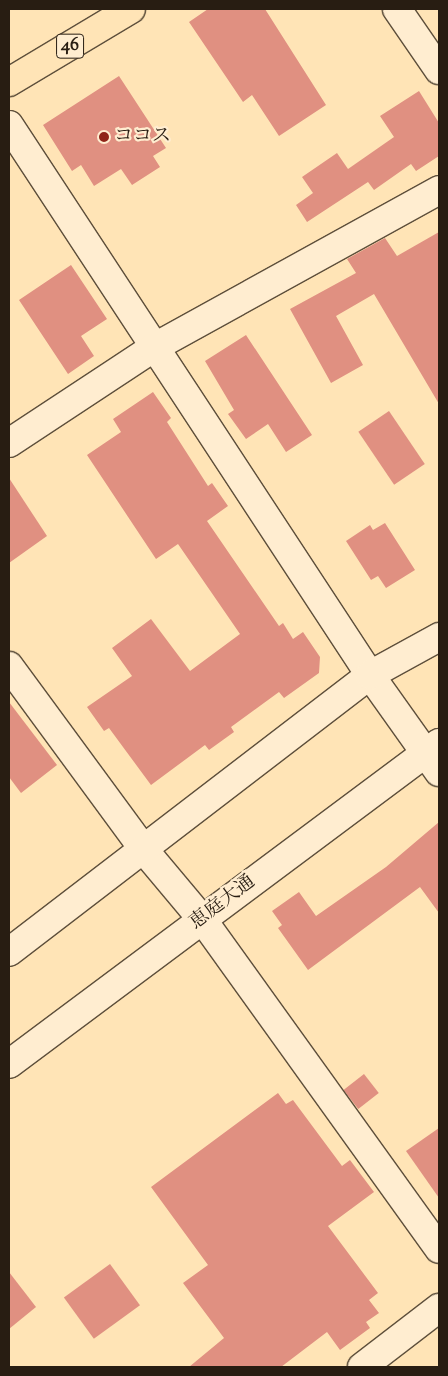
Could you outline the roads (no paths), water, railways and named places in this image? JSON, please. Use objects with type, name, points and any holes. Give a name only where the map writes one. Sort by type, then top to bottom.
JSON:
[{"type":"main road","name":"46","points":[[9,82],[130,9]]},
{"type":"street","points":[[397,9],[439,70]]},
{"type":"street","points":[[9,125],[153,348],[370,675],[434,756]]},
{"type":"street","points":[[9,443],[153,348],[439,190]]},
{"type":"street","points":[[9,952],[370,675],[439,637]]},
{"type":"street","points":[[9,666],[144,850],[202,919],[439,1249]]},
{"type":"street","name":"恵庭大通","points":[[9,1064],[202,919],[434,756]]},
{"type":"street","points":[[362,1367],[439,1308]]},
{"type":"place","name":"ココス","points":[[104,137]]}]
